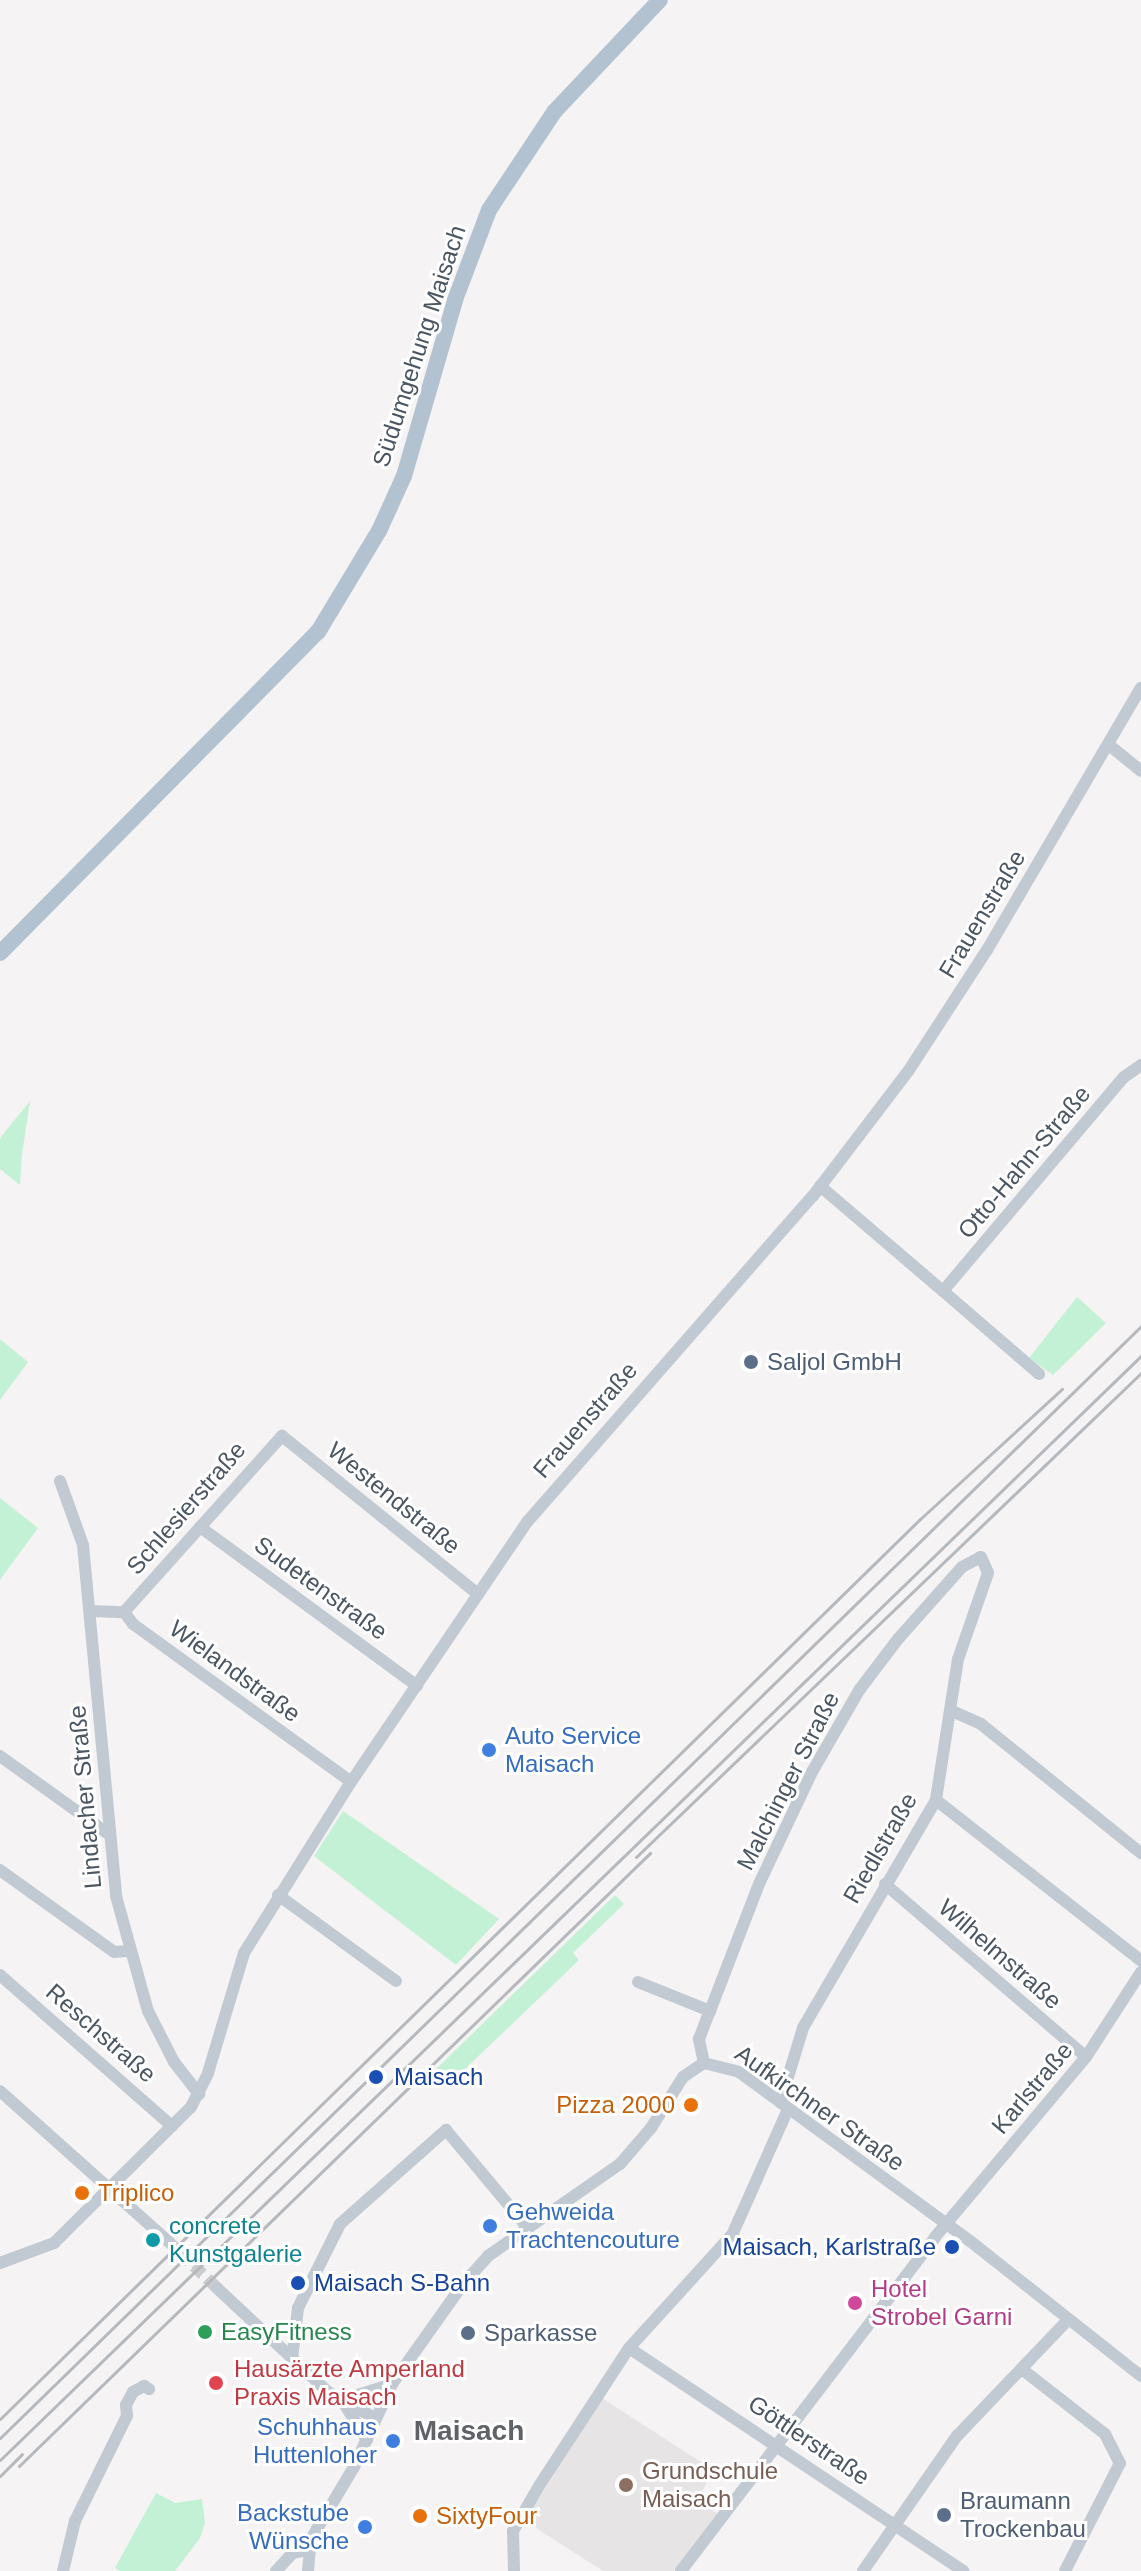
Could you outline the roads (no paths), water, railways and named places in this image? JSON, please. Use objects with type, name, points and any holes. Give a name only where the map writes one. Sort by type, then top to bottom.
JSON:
[{"type":"main road","name":"Südumgehung Maisach","points":[[0,953],[283,673],[333,608],[404,476],[472,247],[510,172],[554,112],[660,0]]},
{"type":"street","name":"Frauenstraße","points":[[0,2263],[54,2243],[172,2126],[199,2094],[229,1987],[278,1895],[351,1782],[478,1594],[571,1468],[820,1186],[915,1061],[1141,688]]},
{"type":"street","points":[[1109,745],[1141,771]]},
{"type":"street","name":"Otto-Hahn-Straße","points":[[943,1291],[1124,1077],[1141,1065]]},
{"type":"street","points":[[820,1186],[1039,1374]]},
{"type":"street","name":"Westendstraße","points":[[282,1436],[478,1594]]},
{"type":"street","name":"Schlesierstraße","points":[[124,1612],[282,1436]]},
{"type":"street","name":"Lindacher Straße","points":[[60,1481],[83,1545],[107,1833],[130,1951],[148,2011],[174,2062],[199,2094]]},
{"type":"street","name":"Sudetenstraße","points":[[200,1527],[417,1686]]},
{"type":"street","name":"Riedlstraße","points":[[514,2571],[513,2531],[629,2348],[732,2235],[784,2106],[803,2028],[936,1800],[958,1659],[988,1573],[981,1557]]},
{"type":"street","name":"Malchinger Straße","points":[[704,2063],[699,2039],[762,1877],[812,1772],[860,1689],[962,1567],[981,1557]]},
{"type":"street","points":[[90,1611],[124,1612]]},
{"type":"street","name":"Wielandstraße","points":[[124,1612],[133,1624],[351,1782]]},
{"type":"street","points":[[952,1711],[981,1724],[1141,1853]]},
{"type":"street","points":[[0,1756],[107,1833]]},
{"type":"street","points":[[936,1800],[1141,1961]]},
{"type":"street","points":[[0,1870],[114,1952],[130,1951]]},
{"type":"street","name":"Wilhelmstraße","points":[[885,1884],[1086,2057]]},
{"type":"street","points":[[278,1895],[396,1981]]},
{"type":"street","name":"Karlstraße","points":[[681,2571],[948,2224],[1086,2057],[1141,1972]]},
{"type":"street","name":"Reschstraße","points":[[0,1975],[172,2126]]},
{"type":"street","points":[[638,1982],[710,2011]]},
{"type":"street","name":"Aufkirchner Straße","points":[[307,2550],[367,2440],[392,2384],[463,2284],[527,2227],[620,2164],[651,2128],[683,2077],[704,2063],[728,2065],[948,2224],[1141,2376]]},
{"type":"street","points":[[0,2091],[168,2241]]},
{"type":"street","points":[[292,2359],[298,2308],[340,2224],[446,2130],[527,2227]]},
{"type":"street","points":[[217,2288],[292,2359],[342,2400],[376,2414]]},
{"type":"street","points":[[863,2571],[957,2436],[1013,2373],[1023,2370],[1068,2320]]},
{"type":"street","name":"Göttlerstraße","points":[[629,2348],[963,2571]]},
{"type":"street","points":[[1023,2370],[1105,2434],[1120,2463],[1065,2571]]},
{"type":"street","points":[[342,2400],[392,2384]]},
{"type":"street","points":[[63,2571],[75,2521],[127,2416],[126,2405],[133,2392],[144,2386],[149,2389]]},
{"type":"street","points":[[356,2397],[376,2414]]},
{"type":"street","points":[[342,2400],[367,2440]]},
{"type":"street","points":[[276,2571],[293,2553],[307,2550],[308,2571]]},
{"type":"tunnel","points":[[168,2241],[217,2288]]},
{"type":"railway","points":[[0,2438],[1141,1326]]},
{"type":"railway","points":[[0,2460],[1141,1356]]},
{"type":"railway","points":[[636,1857],[1141,1373]]},
{"type":"railway","points":[[0,2419],[919,1520],[1062,1389]]},
{"type":"railway","points":[[19,2466],[650,1853]]},
{"type":"railway","points":[[0,2476],[22,2454]]},
{"type":"place","name":"Saljol GmbH","points":[[751,1362]]},
{"type":"place","name":"Auto Service Maisach","points":[[489,1750]]},
{"type":"place","name":"Maisach","points":[[376,2077]]},
{"type":"place","name":"Pizza 2000","points":[[691,2105]]},
{"type":"place","name":"Triplico","points":[[82,2193]]},
{"type":"place","name":"Gehweida Trachtencouture","points":[[490,2226]]},
{"type":"place","name":"concrete Kunstgalerie","points":[[153,2240]]},
{"type":"place","name":"Maisach, Karlstraße","points":[[952,2247]]},
{"type":"place","name":"Maisach S-Bahn","points":[[298,2283]]},
{"type":"place","name":"Hotel Strobel Garni","points":[[855,2303]]},
{"type":"place","name":"EasyFitness","points":[[205,2332]]},
{"type":"place","name":"Sparkasse","points":[[468,2333]]},
{"type":"place","name":"Hausärzte Amperland Praxis Maisach","points":[[216,2383]]},
{"type":"place","name":"Schuhhaus Huttenloher","points":[[393,2441]]},
{"type":"place","name":"Grundschule Maisach","points":[[626,2485]]},
{"type":"place","name":"Braumann Trockenbau","points":[[944,2515]]},
{"type":"place","name":"SixtyFour","points":[[420,2516]]},
{"type":"place","name":"Backstube Wünsche","points":[[365,2527]]},
{"type":"district","name":"Maisach","points":[[469,2431]]}]
